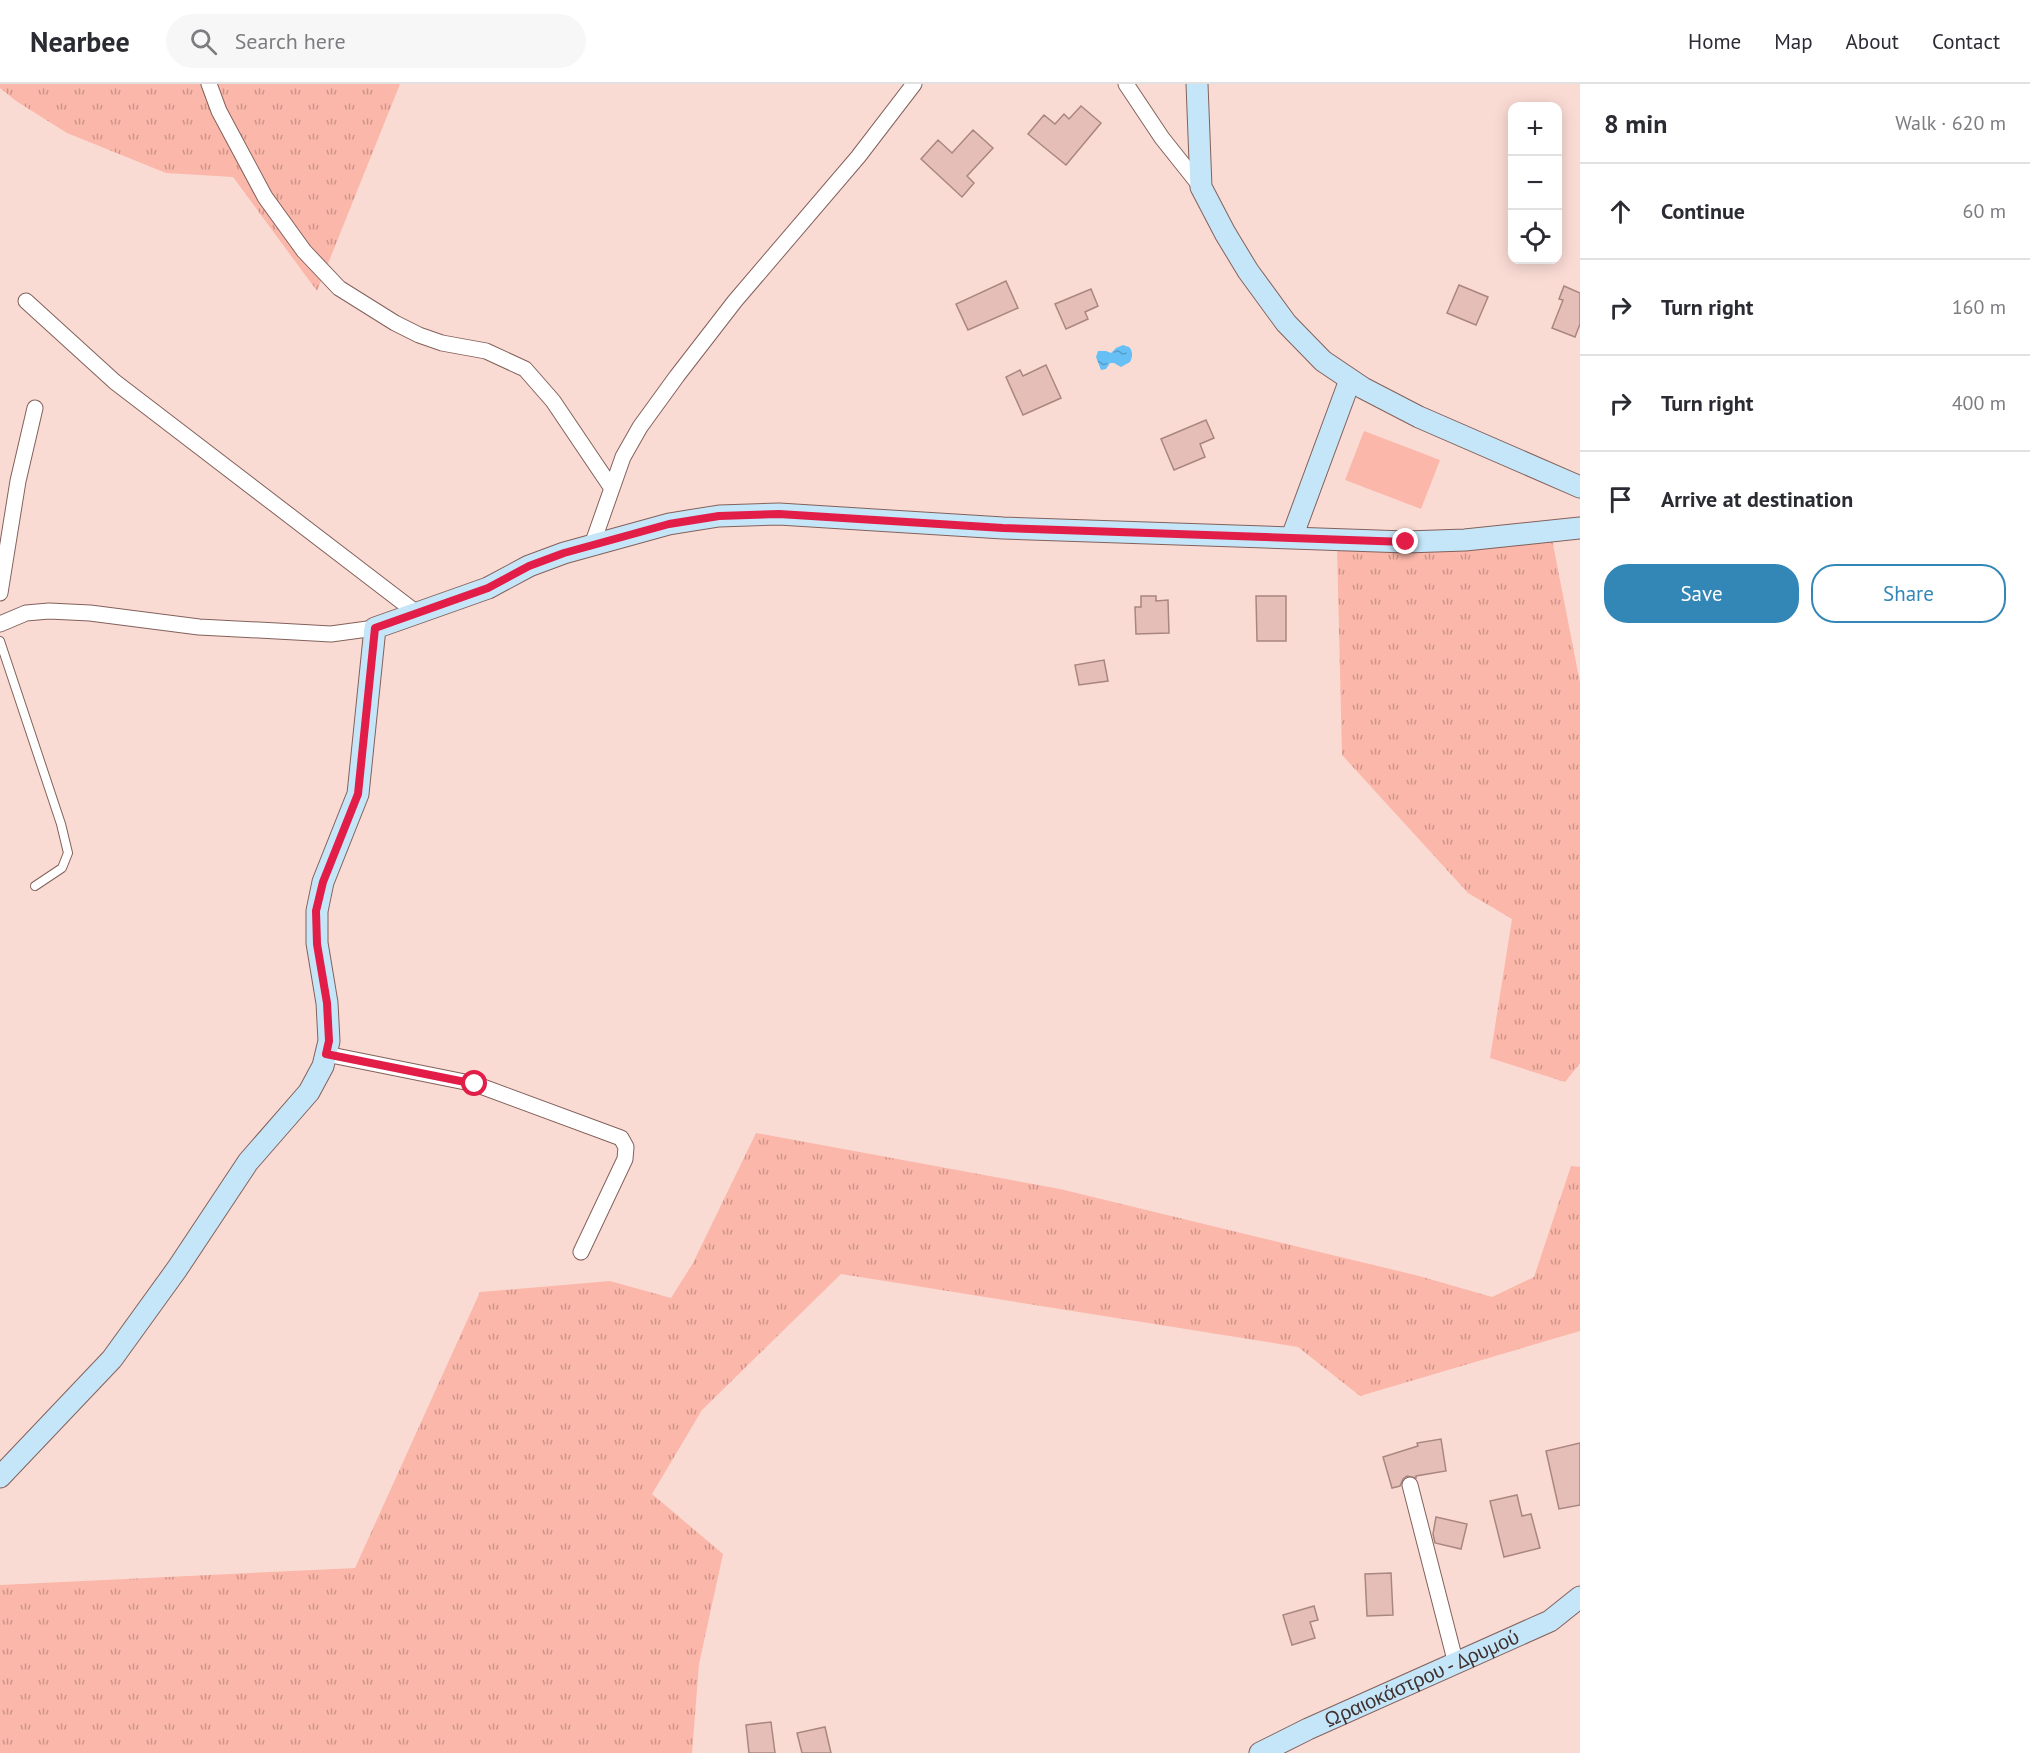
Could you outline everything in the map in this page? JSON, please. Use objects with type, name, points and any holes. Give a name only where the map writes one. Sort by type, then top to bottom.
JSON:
[{"type":"street","points":[[209,84],[219,111],[265,197],[304,251],[339,288],[420,335],[442,343],[486,351],[525,369],[553,401],[611,487]]},
{"type":"street","points":[[592,545],[623,457],[640,427],[735,301],[858,157],[914,84]]},
{"type":"street","points":[[1126,84],[1162,138],[1201,187],[1248,271],[1286,323],[1323,361],[1350,380],[1419,417],[1580,487]]},
{"type":"street","points":[[1197,84],[1201,187]]},
{"type":"street","points":[[26,301],[115,382],[418,614]]},
{"type":"street","points":[[1292,537],[1350,380]]},
{"type":"street","points":[[0,593],[18,480],[34,408]]},
{"type":"street","points":[[0,624],[26,613],[49,611],[90,613],[199,627],[277,632],[331,634],[375,628],[488,588],[529,566],[564,553],[669,524],[719,516],[779,514],[1003,528],[1406,542],[1465,540],[1580,528]]},
{"type":"street","points":[[0,1477],[112,1359],[177,1269],[248,1162],[309,1092],[323,1066],[329,1041],[327,1003],[317,944],[316,911],[323,882],[358,794],[375,628]]},
{"type":"street","points":[[326,1054],[475,1084],[621,1138],[626,1147],[625,1159],[581,1252]]},
{"type":"street","points":[[1410,1485],[1456,1664]]},
{"type":"street","name":"Ωραιοκάστρου - Δρυμού","points":[[1260,1753],[1308,1729],[1550,1622],[1580,1597]]},
{"type":"lane","points":[[0,641],[61,824],[68,853],[62,868],[34,886]]},
{"type":"green space","points":[[0,84],[400,84],[317,291],[233,177],[166,173],[67,133],[16,101],[0,88]]},
{"type":"green space","points":[[1364,431],[1440,460],[1421,509],[1345,480]]},
{"type":"green space","points":[[1552,539],[1580,683],[1580,1063],[1565,1082],[1490,1058],[1512,919],[1468,893],[1342,755],[1337,547]]},
{"type":"green space","points":[[756,1133],[1060,1189],[1419,1276],[1492,1297],[1534,1277],[1571,1166],[1580,1167],[1580,1331],[1360,1396],[1298,1347],[841,1274],[702,1410],[652,1494],[723,1554],[699,1664],[692,1753],[0,1753],[0,1585],[355,1568],[480,1292],[610,1281],[671,1298],[693,1263]]},
{"type":"water","points":[[1123,345],[1131,350],[1130,362],[1121,367],[1110,363],[1106,369],[1101,370],[1096,357],[1098,351],[1111,353]]},
{"type":"building","points":[[1081,106],[1101,123],[1066,165],[1028,134],[1044,115],[1055,124],[1064,114],[1069,119]]},
{"type":"building","points":[[973,130],[993,148],[967,176],[974,183],[962,197],[921,159],[938,140],[952,153]]},
{"type":"building","points":[[1006,281],[1018,308],[968,330],[956,304]]},
{"type":"building","points":[[1459,285],[1488,297],[1476,325],[1447,313]]},
{"type":"building","points":[[1564,286],[1580,293],[1580,324],[1575,337],[1552,328],[1563,300],[1559,299]]},
{"type":"building","points":[[1091,289],[1098,306],[1085,312],[1088,319],[1066,329],[1055,304]]},
{"type":"building","points":[[1046,365],[1061,398],[1023,415],[1006,377],[1020,370],[1023,376]]},
{"type":"building","points":[[1206,420],[1214,438],[1200,444],[1205,457],[1174,470],[1161,439]]},
{"type":"building","points":[[1141,596],[1156,596],[1156,601],[1168,600],[1169,633],[1136,634],[1135,607],[1141,607]]},
{"type":"building","points":[[1256,596],[1286,596],[1286,641],[1257,641]]},
{"type":"building","points":[[1104,660],[1108,681],[1079,685],[1075,665]]},
{"type":"building","points":[[1441,1439],[1446,1471],[1416,1476],[1416,1478],[1407,1476],[1400,1486],[1392,1488],[1383,1457],[1418,1446],[1417,1443]]},
{"type":"building","points":[[1580,1443],[1580,1505],[1559,1509],[1546,1451]]},
{"type":"building","points":[[1517,1495],[1522,1516],[1531,1514],[1540,1548],[1504,1557],[1490,1501]]},
{"type":"building","points":[[1436,1517],[1467,1524],[1461,1549],[1435,1543],[1433,1534]]},
{"type":"building","points":[[1391,1573],[1393,1615],[1367,1616],[1365,1574]]},
{"type":"building","points":[[1314,1606],[1318,1620],[1310,1622],[1315,1638],[1292,1645],[1283,1615]]},
{"type":"building","points":[[771,1722],[775,1753],[749,1753],[746,1725]]},
{"type":"building","points":[[825,1727],[831,1753],[802,1753],[797,1733]]},
{"type":"route","points":[[475,1084],[326,1054],[329,1041],[327,1003],[317,944],[316,911],[323,882],[358,794],[375,628],[451,603],[488,588],[529,566],[564,553],[669,524],[719,516],[779,514],[1003,528],[1406,542]]}]
